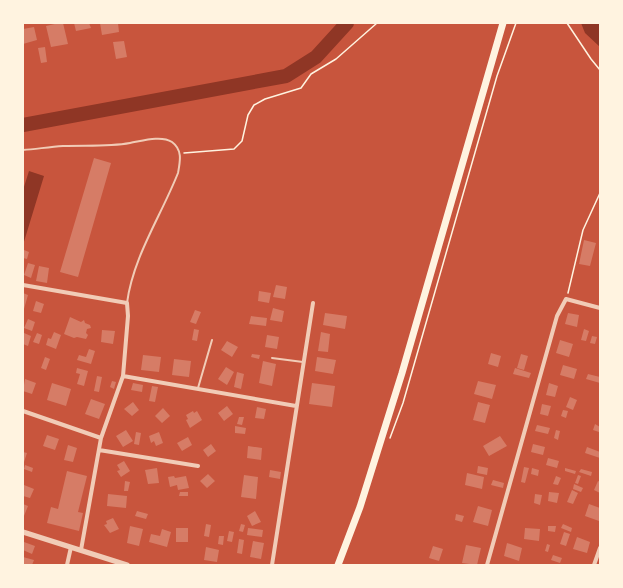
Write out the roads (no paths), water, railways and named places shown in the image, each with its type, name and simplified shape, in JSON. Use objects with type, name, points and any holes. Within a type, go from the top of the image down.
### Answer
[{"type":"highway","points":[[338,565],[360,507],[402,373],[503,23]]},
{"type":"street","points":[[23,285],[126,303],[128,316],[123,376],[101,438],[81,550]]},
{"type":"street","points":[[487,565],[557,316],[566,299],[600,308]]},
{"type":"street","points":[[272,565],[313,302]]},
{"type":"street","points":[[123,376],[296,406]]},
{"type":"street","points":[[23,410],[101,438]]},
{"type":"street","points":[[100,450],[198,466]]},
{"type":"street","points":[[23,532],[127,565]]},
{"type":"street","points":[[67,565],[71,547]]},
{"type":"street","points":[[594,565],[600,548]]},
{"type":"lane","points":[[23,150],[63,146],[118,145],[158,139],[172,142],[180,154],[178,173],[135,268],[129,284],[126,303]]},
{"type":"lane","points":[[198,390],[212,340]]},
{"type":"lane","points":[[272,358],[303,362]]},
{"type":"waterway","points":[[23,125],[286,76],[316,57],[347,23]]}]
